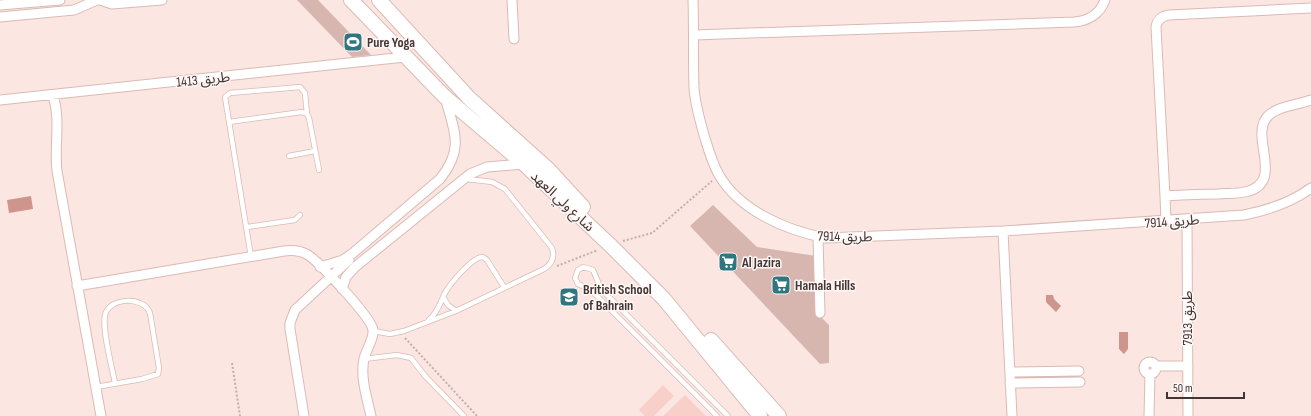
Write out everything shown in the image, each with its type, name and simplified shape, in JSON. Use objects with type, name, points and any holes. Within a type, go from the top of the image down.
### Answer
[{"type":"main road","name":"شارع ولي العهد","points":[[351,0],[444,96],[594,225],[613,244],[664,299],[760,416]]},
{"type":"main road","name":"شارع ولي العهد","points":[[379,0],[469,98],[548,169],[594,225]]},
{"type":"main road","name":"شارع ولي العهد","points":[[613,244],[670,296],[778,416]]},
{"type":"street","points":[[0,5],[60,0]]},
{"type":"street","points":[[0,17],[74,10],[99,0],[112,4],[162,0]]},
{"type":"street","points":[[512,0],[514,39]]},
{"type":"street","name":"طريق 7914","points":[[693,0],[694,90],[700,121],[719,176],[732,191],[751,208],[777,225],[803,234],[825,238],[1003,231],[1166,222],[1244,215],[1272,210],[1303,194],[1311,188]]},
{"type":"street","points":[[694,35],[1074,22],[1088,19],[1095,15],[1100,10],[1105,0]]},
{"type":"street","points":[[1166,222],[1156,27],[1158,21],[1163,16],[1169,15],[1311,8]]},
{"type":"street","name":"طريق 1413","points":[[0,100],[406,57]]},
{"type":"street","points":[[53,94],[58,116],[56,150],[57,171],[101,416]]},
{"type":"street","points":[[320,267],[343,260],[353,253],[440,179],[450,167],[455,152],[456,137],[444,96]]},
{"type":"street","points":[[1165,196],[1238,193],[1252,190],[1262,180],[1266,167],[1261,134],[1264,121],[1274,112],[1311,100]]},
{"type":"street","points":[[342,290],[346,277],[355,267],[463,178],[487,167],[524,164]]},
{"type":"street","points":[[440,179],[449,189]]},
{"type":"street","name":"طريق 7913","points":[[1187,220],[1188,416]]},
{"type":"street","points":[[1003,231],[1012,416]]},
{"type":"street","points":[[818,236],[820,313]]},
{"type":"street","points":[[78,286],[284,251],[299,251],[306,254],[331,277],[368,317],[373,330],[364,359],[364,377],[371,416]]},
{"type":"street","points":[[304,416],[290,322],[295,310],[346,263],[353,253]]},
{"type":"street","points":[[1149,416],[1150,374],[1145,372],[1144,365],[1151,362],[1156,366],[1188,366]]},
{"type":"street","points":[[1010,372],[1079,370]]},
{"type":"street","points":[[1010,383],[1080,382]]},
{"type":"lane","points":[[251,257],[225,99],[230,93],[300,87],[305,93],[307,114],[319,170]]},
{"type":"lane","points":[[229,122],[302,112],[307,114]]},
{"type":"lane","points":[[289,156],[315,151]]},
{"type":"lane","points":[[373,330],[384,333],[398,333],[428,320],[456,311],[548,266],[553,258],[552,248],[505,189],[487,180],[463,178]]},
{"type":"lane","points":[[247,227],[296,220],[300,215]]},
{"type":"lane","points":[[428,320],[436,312],[443,297],[453,282],[478,257],[483,257],[487,260],[504,287]]},
{"type":"lane","points":[[717,416],[588,288],[576,281],[576,272],[580,268],[586,267],[593,270],[597,276],[597,282],[601,289],[728,416]]},
{"type":"lane","points":[[588,288],[597,282]]},
{"type":"lane","points":[[443,297],[448,305],[456,311]]},
{"type":"lane","points":[[96,387],[115,384],[155,376],[159,372],[150,313],[146,305],[139,301],[114,304],[107,311],[105,316],[107,338],[115,384]]},
{"type":"lane","points":[[364,359],[398,355],[411,358],[425,376],[464,416]]},
{"type":"path","points":[[551,268],[613,244],[652,233],[719,176]]},
{"type":"path","points":[[412,335],[405,338],[477,416]]},
{"type":"path","points":[[232,363],[240,416]]},
{"type":"shaded area","points":[[31,196],[33,209],[9,213],[7,200]]},
{"type":"shaded area","points":[[1046,295],[1053,295],[1054,299],[1061,306],[1056,312],[1046,302]]},
{"type":"shaded area","points":[[1119,332],[1128,332],[1128,349],[1124,354],[1119,349]]},
{"type":"shaded area","points":[[663,385],[674,396],[654,416],[645,416],[639,410]]},
{"type":"shaded area","points":[[685,395],[706,416],[663,416]]},
{"type":"building","points":[[297,0],[318,0],[371,55],[352,57]]},
{"type":"building","name":"Hamala Hills","points":[[713,205],[757,247],[816,256],[817,313],[829,325],[829,363],[820,364],[690,226]]},
{"type":"place","name":"Pure Yoga","points":[[353,42]]},
{"type":"place","name":"Al Jazira","points":[[728,262]]},
{"type":"place","name":"Hamala Hills","points":[[781,285]]},
{"type":"place","name":"British School of Bahrain","points":[[569,297]]}]
